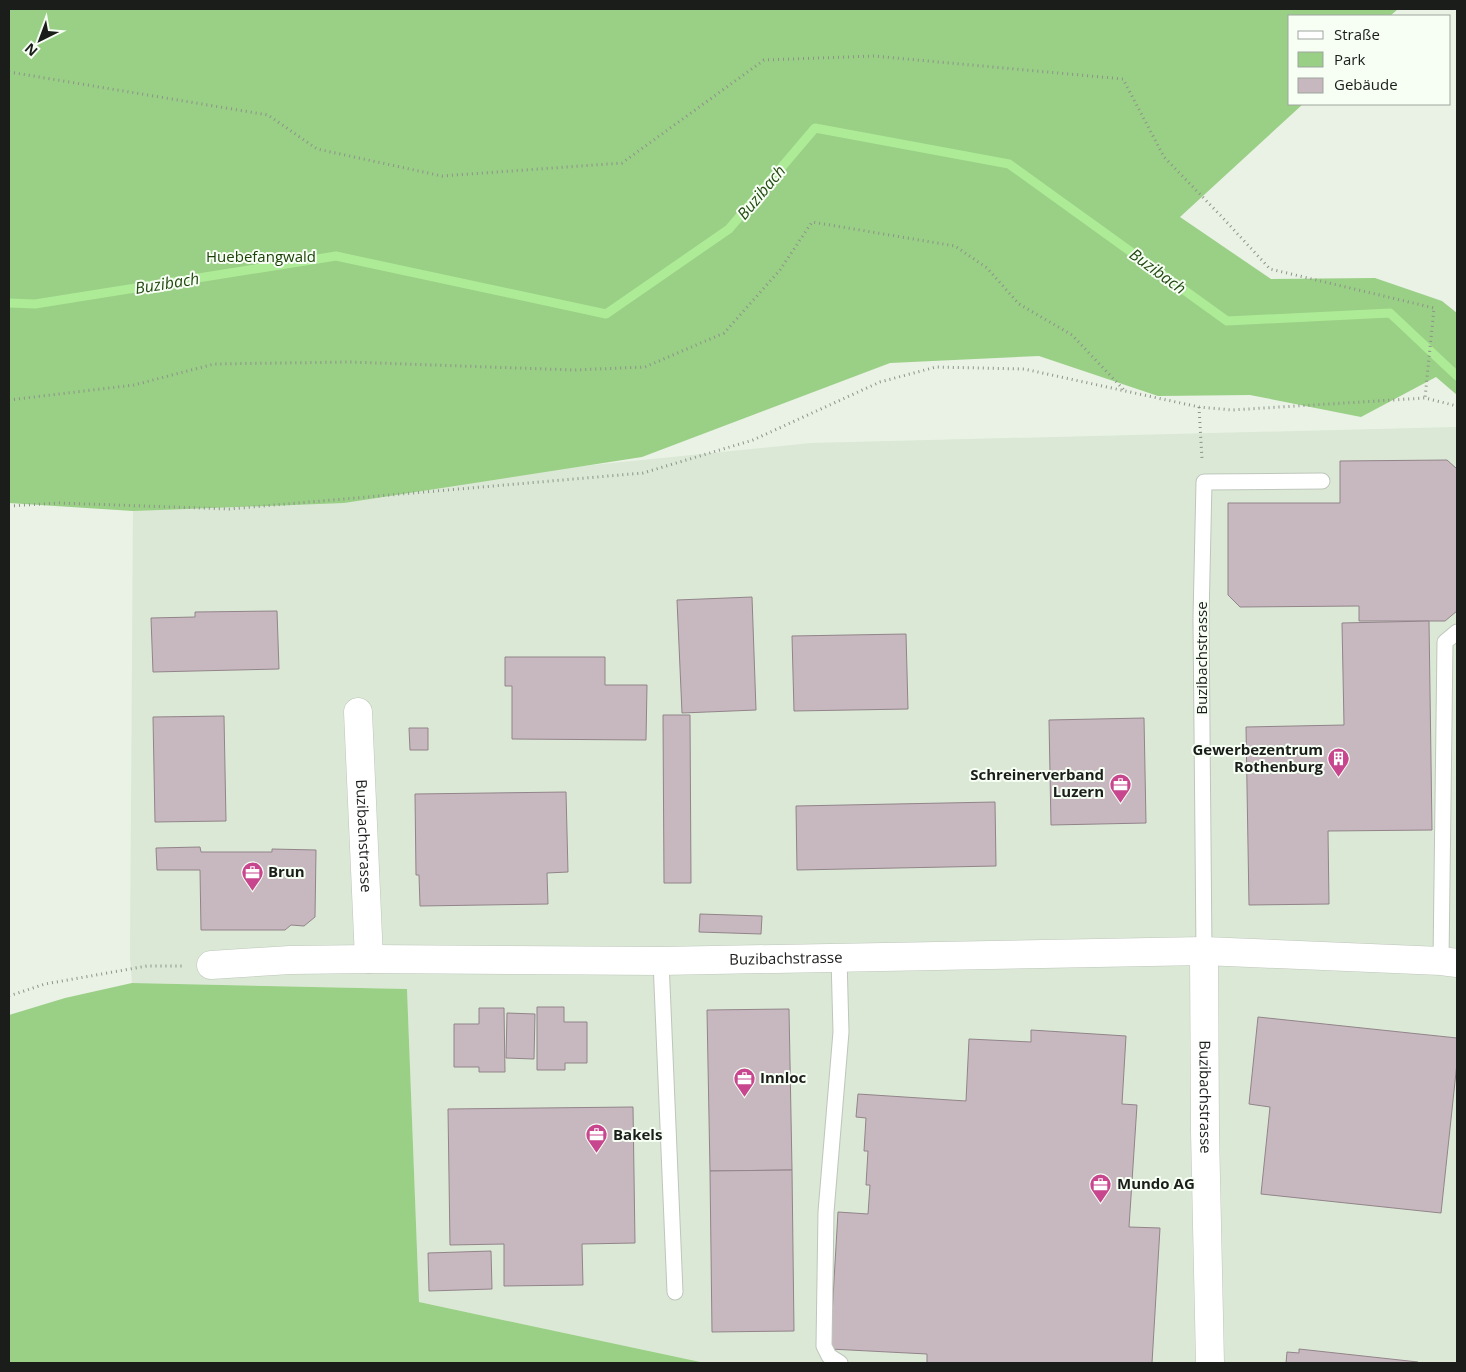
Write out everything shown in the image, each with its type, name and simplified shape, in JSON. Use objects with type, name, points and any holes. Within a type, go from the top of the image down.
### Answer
[{"type":"street","name":"Buzibachstrasse","points":[[358,712],[369,959]]},
{"type":"street","name":"Buzibachstrasse","points":[[1204,951],[1205,1132],[1210,1363]]},
{"type":"street","name":"Buzibachstrasse","points":[[211,965],[290,960],[661,961],[1204,951],[1449,962]]},
{"type":"lane","points":[[1204,482],[1322,481]]},
{"type":"lane","name":"Buzibachstrasse","points":[[1204,482],[1201,619],[1204,951]]},
{"type":"lane","points":[[1449,962],[1446,642],[1457,632]]},
{"type":"lane","points":[[839,958],[841,1032],[826,1212],[824,1346],[830,1356],[840,1363]]},
{"type":"lane","points":[[661,961],[675,1292]]},
{"type":"path","points":[[9,72],[268,115],[317,149],[442,176],[622,163],[764,60],[874,56],[1123,80],[1164,157],[1270,269],[1434,308],[1425,398]]},
{"type":"path","points":[[9,400],[134,385],[214,364],[349,362],[574,370],[644,367],[724,333],[780,270],[812,222],[955,246],[987,268],[1019,304],[1072,335],[1124,391]]},
{"type":"path","points":[[9,506],[59,503],[229,509],[644,473],[753,440],[880,382],[936,367],[1024,369],[1199,407],[1232,410],[1425,398],[1457,406]]},
{"type":"path","points":[[1199,407],[1204,482]]},
{"type":"path","points":[[9,996],[45,984],[147,966],[211,965]]},
{"type":"shaded area","points":[[1457,427],[1457,1363],[705,1363],[419,1302],[407,989],[132,983],[130,956],[133,511],[811,443]]},
{"type":"green space","name":"Huebefangwald","points":[[9,9],[1398,9],[1391,15],[1288,15],[1288,105],[1302,105],[1180,217],[1271,279],[1375,278],[1442,301],[1457,313],[1457,395],[1436,377],[1361,417],[1250,395],[1158,396],[1039,356],[890,363],[642,457],[344,503],[133,511],[9,503]]},
{"type":"green space","points":[[132,983],[407,989],[419,1302],[705,1363],[9,1363],[9,1015],[65,998]]},
{"type":"building","points":[[1447,460],[1457,469],[1457,611],[1445,621],[1359,621],[1359,606],[1240,607],[1228,595],[1228,503],[1340,503],[1340,461]]},
{"type":"building","points":[[752,597],[756,710],[682,713],[677,600]]},
{"type":"building","points":[[277,611],[279,669],[153,672],[151,618],[195,617],[195,612]]},
{"type":"building","name":"Gewerbezentrum Rothenburg","points":[[1429,621],[1432,830],[1328,831],[1329,904],[1249,905],[1246,727],[1344,725],[1342,623]]},
{"type":"building","points":[[906,634],[908,709],[794,711],[792,636]]},
{"type":"building","points":[[505,657],[605,657],[605,685],[647,685],[646,740],[512,739],[512,686],[505,686]]},
{"type":"building","points":[[663,715],[690,715],[691,883],[664,883]]},
{"type":"building","points":[[224,716],[226,821],[155,822],[153,717]]},
{"type":"building","points":[[1144,718],[1146,823],[1051,825],[1049,720]]},
{"type":"building","points":[[409,728],[428,728],[428,750],[410,750]]},
{"type":"building","points":[[566,792],[568,872],[547,873],[548,904],[420,906],[419,875],[416,875],[415,794]]},
{"type":"building","points":[[995,802],[996,866],[797,870],[796,806]]},
{"type":"building","points":[[200,847],[201,852],[272,852],[272,849],[316,850],[315,917],[304,926],[291,925],[285,930],[201,930],[200,870],[157,870],[156,848]]},
{"type":"building","points":[[700,914],[762,916],[761,934],[699,932]]},
{"type":"building","points":[[537,1007],[564,1007],[564,1022],[587,1022],[587,1063],[565,1063],[565,1070],[537,1070]]},
{"type":"building","points":[[479,1008],[504,1008],[505,1072],[479,1072],[479,1067],[454,1067],[454,1024],[479,1024]]},
{"type":"building","points":[[789,1009],[792,1170],[710,1171],[707,1010]]},
{"type":"building","points":[[507,1013],[535,1014],[534,1059],[506,1058]]},
{"type":"building","points":[[1258,1017],[1457,1038],[1457,1063],[1441,1213],[1261,1194],[1270,1107],[1249,1104]]},
{"type":"building","points":[[1031,1030],[1126,1036],[1122,1104],[1137,1105],[1129,1227],[1160,1228],[1152,1363],[927,1363],[927,1354],[830,1349],[838,1212],[868,1214],[870,1185],[866,1185],[868,1151],[864,1151],[866,1118],[856,1117],[858,1094],[966,1101],[969,1039],[1031,1042]]},
{"type":"building","points":[[633,1107],[635,1243],[582,1244],[583,1285],[504,1286],[504,1244],[450,1245],[448,1109]]},
{"type":"building","points":[[792,1170],[794,1331],[712,1332],[710,1171]]},
{"type":"building","points":[[491,1251],[492,1289],[429,1291],[428,1253]]},
{"type":"building","points":[[1299,1349],[1418,1363],[1286,1363],[1287,1352],[1299,1353]]},
{"type":"waterway","name":"Buzibach","points":[[9,303],[35,304],[336,256],[606,314],[729,229],[815,128],[1009,164],[1227,321],[1390,313],[1457,376]]},
{"type":"place","name":"Gewerbezentrum Rothenburg","points":[[1339,778]]},
{"type":"place","name":"Schreinerverband Luzern","points":[[1120,803]]},
{"type":"place","name":"Brun","points":[[252,891]]},
{"type":"place","name":"Innloc","points":[[744,1097]]},
{"type":"place","name":"Bakels","points":[[597,1154]]},
{"type":"place","name":"Mundo AG","points":[[1101,1203]]}]
